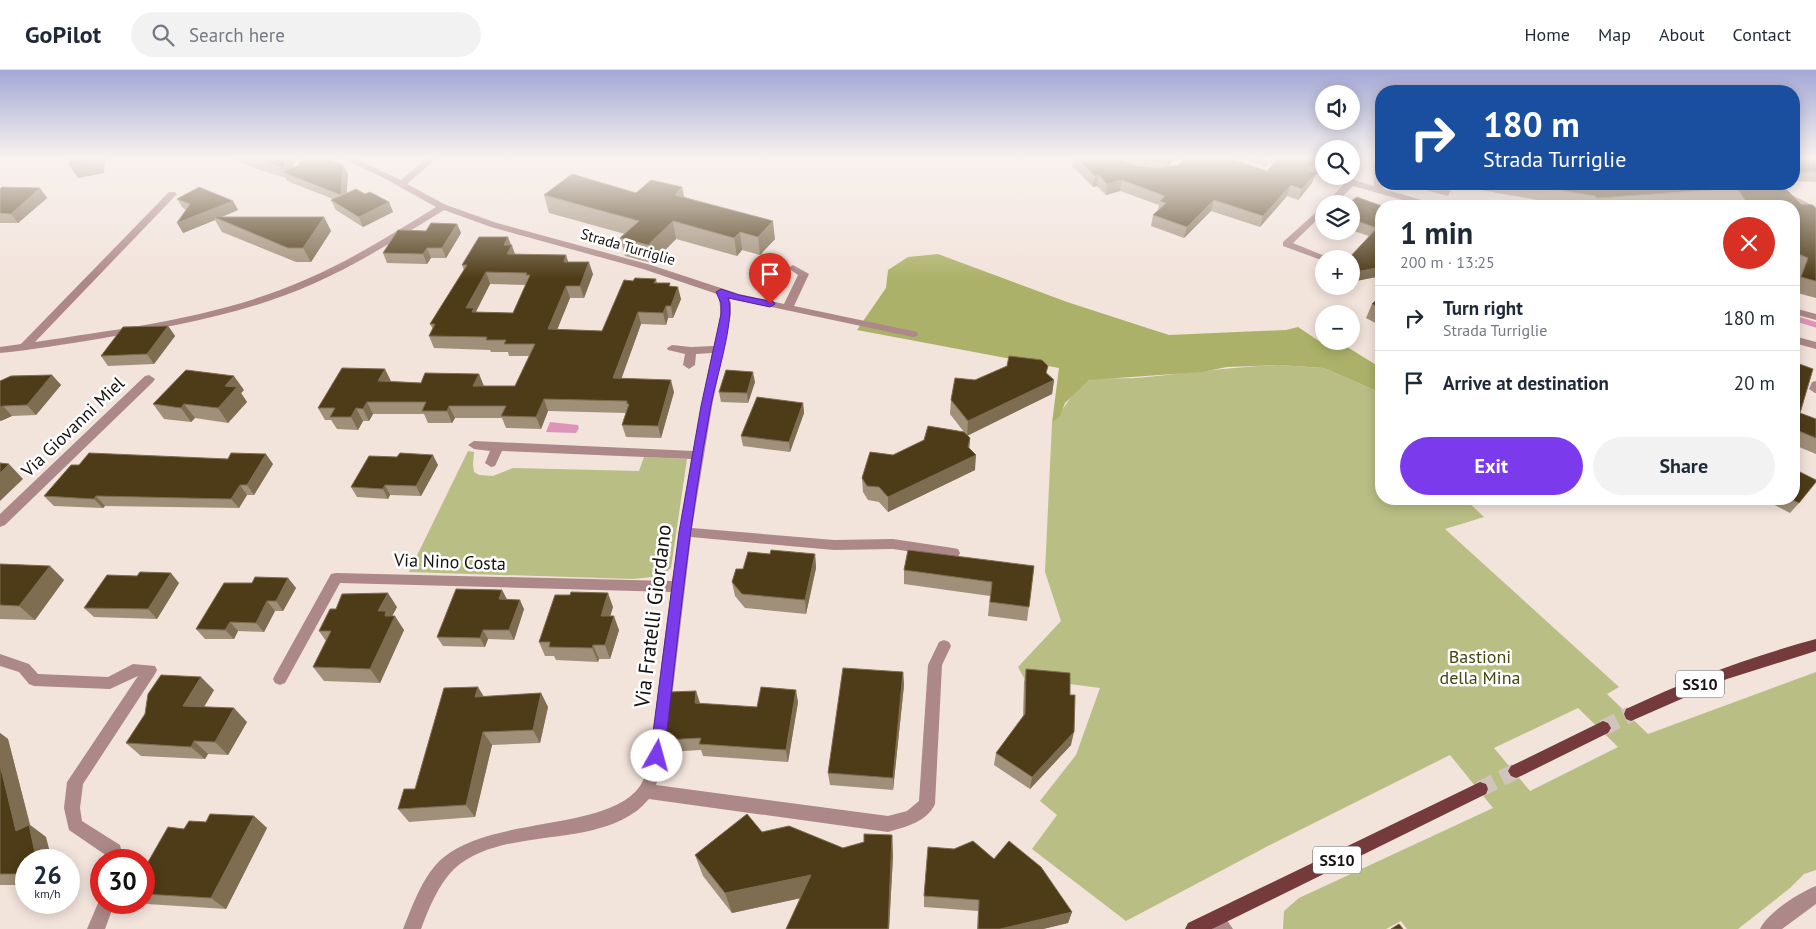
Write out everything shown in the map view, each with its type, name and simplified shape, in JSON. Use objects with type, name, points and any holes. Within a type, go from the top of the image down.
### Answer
[{"type":"main road","name":"SS10","points":[[1631,714],[1671,695],[1771,657],[1816,646]]},
{"type":"main road","points":[[1516,771],[1603,728]]},
{"type":"main road","name":"SS10","points":[[1194,929],[1220,924],[1480,789]]},
{"type":"street","points":[[24,347],[168,198]]},
{"type":"street","name":"Strada Turriglie","points":[[427,198],[443,207],[494,226],[647,268],[736,298],[788,307],[913,334]]},
{"type":"street","points":[[1800,203],[1816,211]]},
{"type":"street","points":[[0,350],[149,328],[202,317],[290,290],[374,249],[443,207]]},
{"type":"street","points":[[1315,217],[1286,244],[1315,255]]},
{"type":"street","points":[[788,307],[804,274],[793,268]]},
{"type":"street","name":"Via Fratelli Giordano","points":[[412,929],[432,881],[450,862],[480,844],[612,816],[633,805],[646,791],[657,756],[685,532],[706,406],[726,314],[726,303],[721,292]]},
{"type":"street","points":[[1800,313],[1816,318]]},
{"type":"street","points":[[1800,341],[1816,346]]},
{"type":"street","points":[[672,348],[690,351],[718,349]]},
{"type":"street","points":[[689,365],[690,351]]},
{"type":"street","name":"Via Giovanni Miel","points":[[0,522],[149,379]]},
{"type":"street","points":[[474,445],[698,455]]},
{"type":"street","points":[[491,463],[498,446]]},
{"type":"street","points":[[685,532],[834,545],[893,544],[953,553]]},
{"type":"street","name":"Via Nino Costa","points":[[280,679],[336,578],[678,587]]},
{"type":"street","points":[[646,791],[888,824],[912,817],[927,804],[935,665],[944,646]]},
{"type":"street","points":[[0,660],[24,668],[34,680],[110,684],[133,670],[150,670],[75,782],[72,808],[75,825],[111,849]]},
{"type":"street","points":[[1769,929],[1798,905],[1816,894]]},
{"type":"street","points":[[96,929],[103,914]]},
{"type":"green space","points":[[938,254],[1067,302],[1169,335],[1286,330],[1298,327],[1315,338],[1315,350],[1352,350],[1375,364],[1375,390],[1324,368],[1279,365],[1227,367],[1202,372],[1089,380],[1065,403],[1060,416],[1052,423],[1059,368],[857,330],[886,288],[888,270],[908,257]]},
{"type":"green space","name":"Bastioni della Mina","points":[[1279,365],[1324,368],[1375,390],[1375,505],[1471,505],[1484,517],[1445,529],[1619,687],[1607,694],[1648,734],[1816,672],[1816,870],[1804,874],[1790,888],[1738,929],[1407,929],[1401,921],[1386,929],[1283,929],[1284,911],[1299,898],[1493,808],[1450,755],[1268,846],[1126,921],[1032,849],[1057,815],[1040,801],[1076,755],[1100,688],[1024,678],[1018,667],[1061,621],[1045,572],[1052,423],[1078,388],[1089,380],[1135,378]],"holes":[[[1578,708],[1618,747],[1530,791],[1494,748]]]},
{"type":"green space","points":[[468,451],[474,452],[474,472],[479,475],[493,476],[513,468],[639,471],[644,457],[687,459],[671,568],[661,576],[633,579],[409,572]]},
{"type":"shaded area","points":[[550,422],[578,425],[579,428],[576,433],[546,432]]},
{"type":"building","points":[[0,198],[29,198],[11,214],[0,213]]},
{"type":"building","points":[[226,198],[233,201],[177,223],[190,204],[177,199]]},
{"type":"building","points":[[335,198],[382,198],[389,202],[359,217],[331,200]]},
{"type":"building","points":[[555,198],[687,198],[773,221],[758,237],[740,232],[734,238],[673,221],[648,245],[620,238],[639,221]]},
{"type":"building","points":[[1163,198],[1279,198],[1263,216],[1214,200],[1187,227],[1153,215],[1166,203],[1160,201]]},
{"type":"building","points":[[1360,198],[1375,203],[1375,227],[1360,222]]},
{"type":"building","points":[[1744,198],[1795,198],[1797,200],[1745,200]]},
{"type":"building","points":[[1800,203],[1813,205],[1816,209],[1816,281],[1801,277],[1808,258],[1800,255]]},
{"type":"building","points":[[214,217],[324,217],[303,248],[288,248]]},
{"type":"building","points":[[431,223],[457,224],[442,248],[427,248],[423,254],[383,253],[398,230],[426,231]]},
{"type":"building","points":[[1375,230],[1375,268],[1360,271],[1360,250],[1356,250]]},
{"type":"building","points":[[479,237],[508,237],[504,245],[512,245],[507,254],[566,255],[564,262],[589,262],[580,286],[566,286],[548,329],[602,331],[624,280],[633,281],[635,278],[656,279],[654,283],[670,283],[669,286],[678,287],[671,306],[666,306],[663,313],[638,312],[613,378],[671,380],[658,426],[622,425],[629,404],[627,404],[627,401],[544,399],[536,417],[501,416],[506,406],[449,406],[447,411],[422,411],[426,402],[367,402],[363,409],[356,408],[351,417],[330,417],[335,408],[318,408],[342,368],[385,369],[378,381],[421,383],[425,373],[479,374],[473,386],[515,386],[535,344],[504,344],[506,340],[486,340],[487,337],[429,336],[435,324],[430,324],[467,265],[462,265]],"holes":[[[486,272],[527,273],[526,275],[530,275],[513,313],[472,312],[474,308],[466,308]]]},
{"type":"building","points":[[168,326],[147,354],[101,356],[123,327]]},
{"type":"building","points":[[1009,356],[1042,360],[1048,366],[1046,373],[1054,380],[968,421],[951,400],[955,378],[975,380],[1007,366]]},
{"type":"building","points":[[1800,364],[1813,369],[1800,413]]},
{"type":"building","points":[[186,370],[234,376],[225,386],[237,387],[218,408],[184,404],[181,408],[153,404]]},
{"type":"building","points":[[726,370],[753,372],[747,393],[719,392]]},
{"type":"building","points":[[52,375],[27,405],[0,407],[0,381],[11,376]]},
{"type":"building","points":[[757,397],[803,403],[789,442],[741,436]]},
{"type":"building","points":[[1800,413],[1816,419],[1816,438],[1800,431]]},
{"type":"building","points":[[928,426],[964,432],[970,438],[968,447],[976,455],[888,497],[879,487],[867,486],[862,478],[870,452],[893,455],[924,440]]},
{"type":"building","points":[[89,453],[228,459],[231,453],[266,454],[247,485],[240,485],[231,499],[96,496],[94,499],[44,496],[71,465],[79,465]]},
{"type":"building","points":[[400,453],[433,455],[416,486],[385,485],[383,489],[351,487],[369,456],[397,457]]},
{"type":"building","points":[[0,463],[9,464],[0,473]]},
{"type":"building","points":[[1800,472],[1816,480],[1800,502]]},
{"type":"building","points":[[771,550],[815,554],[805,600],[742,594],[732,582],[736,569],[743,569],[748,552],[770,554]]},
{"type":"building","points":[[908,550],[1034,566],[1029,607],[990,602],[992,582],[904,570]]},
{"type":"building","points":[[0,564],[50,566],[19,606],[0,605]]},
{"type":"building","points":[[140,572],[171,573],[148,609],[84,608],[107,575],[137,576]]},
{"type":"building","points":[[255,577],[288,578],[276,601],[267,601],[256,623],[230,622],[225,630],[196,629],[224,583],[252,583]]},
{"type":"building","points":[[456,589],[502,590],[499,599],[520,600],[509,630],[483,630],[480,638],[437,637]]},
{"type":"building","points":[[571,592],[608,593],[601,616],[614,616],[605,645],[593,645],[592,648],[549,647],[550,642],[539,642],[555,595],[570,595]]},
{"type":"building","points":[[388,593],[378,611],[386,611],[385,616],[395,616],[370,669],[313,667],[331,631],[319,631],[330,609],[336,609],[342,594]]},
{"type":"building","points":[[843,668],[903,672],[893,778],[828,773]]},
{"type":"building","points":[[1026,669],[1070,673],[1070,695],[1075,695],[1074,732],[1032,777],[996,753],[1025,714]]},
{"type":"building","points":[[161,675],[201,677],[183,706],[234,708],[215,742],[194,741],[191,747],[126,743],[145,714],[148,694]]},
{"type":"building","points":[[478,687],[475,697],[541,693],[533,730],[483,732],[466,805],[398,809],[404,789],[415,789],[444,688]]},
{"type":"building","points":[[761,687],[796,690],[786,750],[699,744],[701,738],[663,740],[669,692],[696,691],[695,703],[757,707]]},
{"type":"building","points":[[0,765],[16,831],[29,825],[34,849],[15,849],[15,874],[0,874]]},
{"type":"building","points":[[210,814],[254,816],[211,898],[155,895],[155,850],[168,827],[184,829],[189,821],[206,822]]},
{"type":"building","points":[[747,814],[762,832],[789,826],[843,848],[864,842],[864,834],[892,835],[888,929],[786,929],[811,875],[725,893],[695,855]]},
{"type":"building","points":[[973,841],[994,859],[1009,841],[1041,867],[1072,912],[1000,929],[978,929],[979,900],[924,896],[928,847],[954,849]]},
{"type":"building","points":[[1399,924],[1403,929],[1391,929]]},
{"type":"waterway","points":[[1800,320],[1816,325]]},
{"type":"tunnel","points":[[1603,728],[1631,714]]},
{"type":"tunnel","points":[[1480,789],[1516,771]]},
{"type":"route","points":[[657,756],[685,532],[706,406],[726,314],[726,303],[721,292],[736,298],[770,304]]}]
